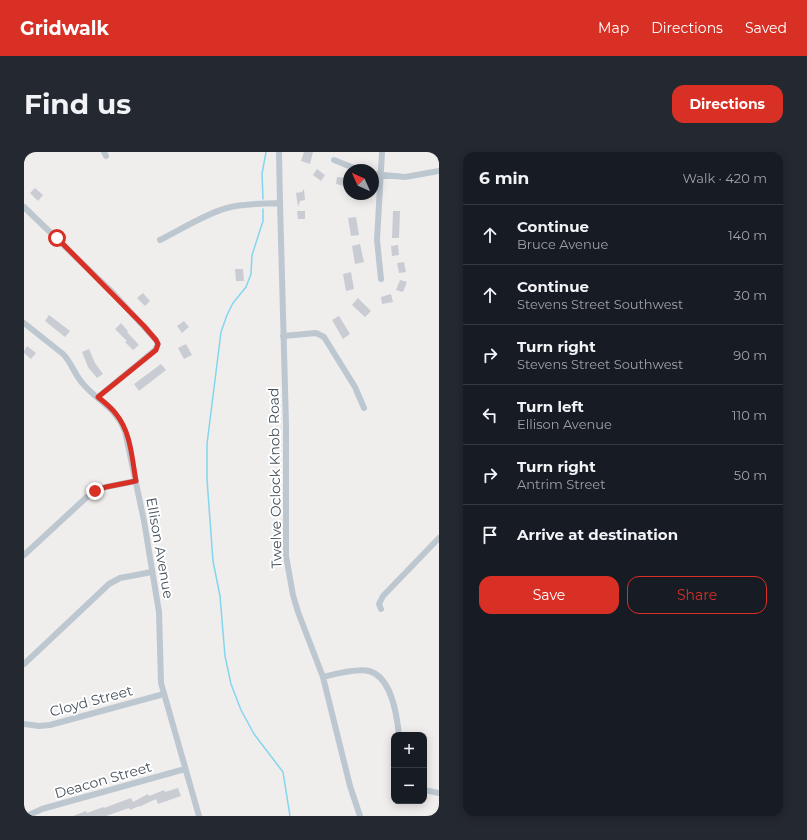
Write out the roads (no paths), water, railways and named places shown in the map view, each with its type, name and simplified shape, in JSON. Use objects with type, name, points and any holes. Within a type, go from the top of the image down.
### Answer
[{"type":"street","name":"Twelve Oclock Knob Road","points":[[280,152],[286,425],[286,556],[289,577],[298,612],[323,677],[350,786],[360,816]]},
{"type":"street","points":[[381,279],[377,240],[382,152]]},
{"type":"street","points":[[334,160],[344,164]]},
{"type":"street","points":[[381,175],[405,177],[439,171]]},
{"type":"street","points":[[160,240],[217,211],[237,206],[280,203]]},
{"type":"street","points":[[24,207],[144,326],[158,344],[156,350],[98,397]]},
{"type":"street","name":"Ellison Avenue","points":[[24,322],[68,359],[80,380],[111,408],[122,422],[129,442],[159,612],[160,669],[164,694],[198,816]]},
{"type":"street","points":[[283,336],[316,333],[324,337],[355,387],[364,408]]},
{"type":"street","points":[[24,555],[89,495],[101,488],[136,481]]},
{"type":"street","points":[[381,609],[379,604],[383,596],[439,538]]},
{"type":"street","points":[[24,664],[109,584],[120,578],[152,572]]},
{"type":"street","points":[[323,677],[364,670],[379,677],[394,703],[399,732]]},
{"type":"street","name":"Cloyd Street","points":[[24,724],[39,726],[58,723],[164,694]]},
{"type":"street","name":"Deacon Street","points":[[27,816],[42,809],[185,769]]},
{"type":"street","points":[[427,790],[439,792]]},
{"type":"waterway","points":[[263,199],[262,174],[266,152]]},
{"type":"waterway","points":[[263,209],[263,221],[252,255],[251,274],[246,287],[233,303],[221,332],[207,444],[207,479],[213,561],[220,596],[225,656],[231,684],[241,710],[254,734],[283,772],[290,816]]}]
